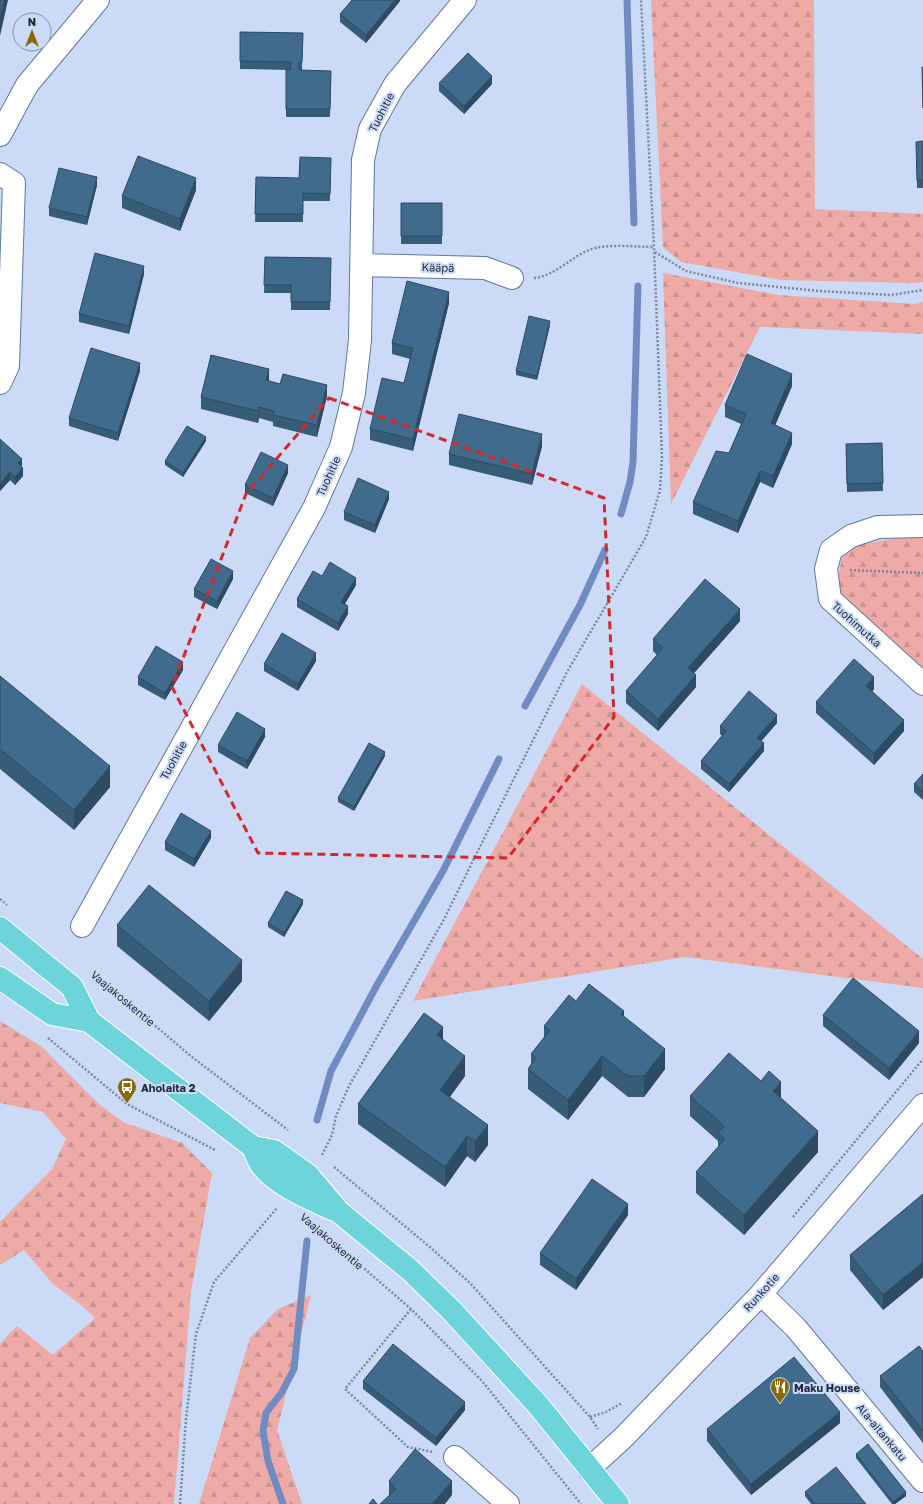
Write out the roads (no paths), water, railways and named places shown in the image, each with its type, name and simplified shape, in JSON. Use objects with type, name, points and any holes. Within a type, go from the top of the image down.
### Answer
[{"type":"main road","points":[[0,928],[72,988],[88,1021]]},
{"type":"main road","points":[[0,978],[52,1014],[88,1021],[253,1147],[274,1151],[308,1175],[339,1212],[410,1270],[452,1311],[538,1405],[618,1504]]},
{"type":"main road","points":[[589,1469],[603,1504]]},
{"type":"street","points":[[0,134],[28,85],[98,0]]},
{"type":"street","name":"Tuohitie","points":[[82,926],[314,508],[341,447],[354,393],[360,340],[363,160],[370,129],[395,84],[465,0]]},
{"type":"street","points":[[0,174],[14,183],[8,366],[0,383]]},
{"type":"street","name":"Kääpä","points":[[362,265],[485,268],[512,278]]},
{"type":"street","name":"Tuohimutka","points":[[923,526],[878,526],[850,536],[831,550],[826,570],[830,599],[923,684]]},
{"type":"street","name":"Runkotie","points":[[589,1469],[624,1437],[761,1294],[923,1105]]},
{"type":"street","name":"Ala-aitankatu","points":[[761,1294],[796,1328],[923,1481]]},
{"type":"street","points":[[455,1457],[508,1504]]},
{"type":"waterway","points":[[627,0],[634,223]]},
{"type":"waterway","points":[[621,514],[630,482],[633,462],[638,286]]},
{"type":"waterway","points":[[525,706],[580,605],[605,550]]},
{"type":"waterway","points":[[317,1120],[331,1071],[377,985],[443,871],[499,759]]},
{"type":"waterway","points":[[283,1504],[268,1461],[263,1431],[266,1413],[282,1392],[294,1369],[307,1241]]},
{"type":"place","name":"Aholaita 2","points":[[127,1104]]},
{"type":"place","name":"Maku House","points":[[780,1404]]}]
